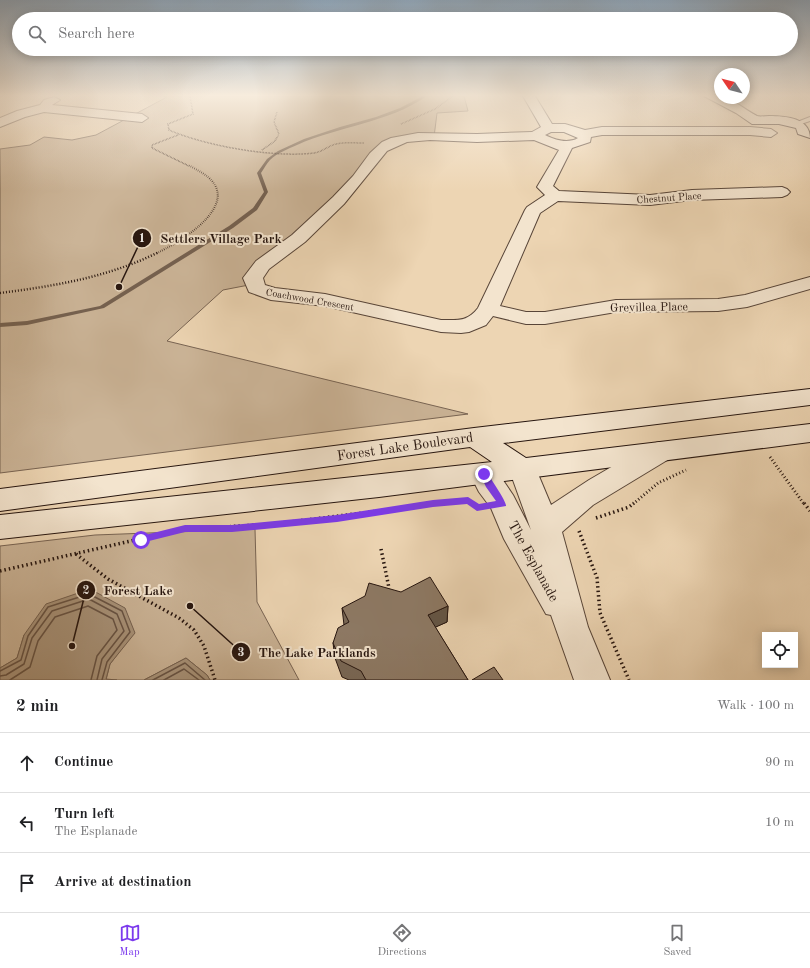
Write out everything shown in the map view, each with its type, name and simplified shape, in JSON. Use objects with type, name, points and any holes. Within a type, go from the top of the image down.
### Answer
[{"type":"street","points":[[538,136],[541,130],[549,128],[565,128],[584,134],[602,131],[795,133],[810,145]]},
{"type":"street","points":[[700,131],[720,128]]},
{"type":"street","points":[[757,128],[771,133]]},
{"type":"street","points":[[555,196],[546,188],[566,150],[564,144],[582,142],[586,139],[584,134]]},
{"type":"street","name":"Coachwood Crescent","points":[[555,196],[533,210],[488,309],[479,321],[461,326],[441,326],[325,300],[271,294],[256,288],[253,278],[256,270],[299,239],[358,180],[370,162],[386,145],[395,140],[409,137],[479,138],[510,135],[538,136],[544,140],[564,144]]},
{"type":"street","name":"Chestnut Place","points":[[555,196],[650,200],[692,195],[782,192]]},
{"type":"street","name":"Grevillea Place","points":[[488,309],[526,318],[545,318],[616,306],[718,305],[746,301],[810,283]]},
{"type":"street","name":"Forest Lake Boulevard","points":[[0,528],[810,397]]},
{"type":"street","name":"Forest Lake Boulevard","points":[[0,500],[490,449],[523,469],[810,433]]},
{"type":"street","name":"The Esplanade","points":[[490,449],[489,484],[502,503],[515,530],[572,627]]},
{"type":"street","points":[[546,529],[555,517],[585,510],[660,452]]},
{"type":"street","name":"The Esplanade","points":[[523,469],[546,529],[572,627],[592,680]]},
{"type":"path","points":[[169,128],[169,130],[178,135],[291,154],[313,153],[338,144],[350,143],[386,145]]},
{"type":"path","points":[[262,150],[275,141],[279,134],[276,128]]},
{"type":"path","points":[[0,293],[61,284],[134,263],[162,251],[203,223],[212,211],[218,198],[215,185],[206,175],[152,148],[152,144],[178,135]]},
{"type":"path","points":[[775,454],[768,454],[810,511]]},
{"type":"path","points":[[629,680],[600,613],[597,578],[579,528],[585,510],[628,507],[658,483],[693,466]]},
{"type":"path","points":[[201,528],[232,528],[337,518],[468,500],[477,507],[502,503]]},
{"type":"path","points":[[0,571],[178,531]]},
{"type":"path","points":[[382,549],[389,588],[386,596]]},
{"type":"path","points":[[76,554],[108,579],[179,618],[194,630],[204,646],[215,680]]},
{"type":"shaded area","points":[[110,128],[435,128],[434,137],[395,140],[358,180],[256,270],[254,284],[223,290],[167,341],[468,414],[0,473],[0,149],[30,145],[44,137],[72,140],[96,135]]},
{"type":"shaded area","points":[[255,529],[257,602],[299,680],[210,680],[207,675],[186,658],[144,680],[106,680],[110,664],[134,633],[24,635],[17,658],[0,668],[0,546],[95,535]]},
{"type":"water","points":[[90,589],[125,608],[135,633],[110,664],[106,679],[117,680],[0,680],[0,668],[17,658],[24,635],[46,604]]},
{"type":"water","points":[[186,658],[207,675],[210,680],[144,680]]},
{"type":"building","points":[[430,577],[448,606],[428,615],[468,680],[366,680],[361,671],[341,661],[333,643],[338,628],[349,622],[342,608],[365,596],[369,583],[401,592]]},
{"type":"building","points":[[494,667],[503,680],[472,680]]},
{"type":"waterway","points":[[0,325],[27,323],[102,307],[231,227],[255,209],[266,192],[259,173],[268,160],[279,152],[305,140],[342,128]]},
{"type":"place","name":"Settlers Village Park","points":[[119,287]]},
{"type":"place","name":"The Lake Parklands","points":[[190,606]]},
{"type":"place","name":"Forest Lake","points":[[72,646]]},
{"type":"route","points":[[141,540],[185,529],[232,528],[337,518],[468,500],[477,507],[502,503],[484,474]]}]
